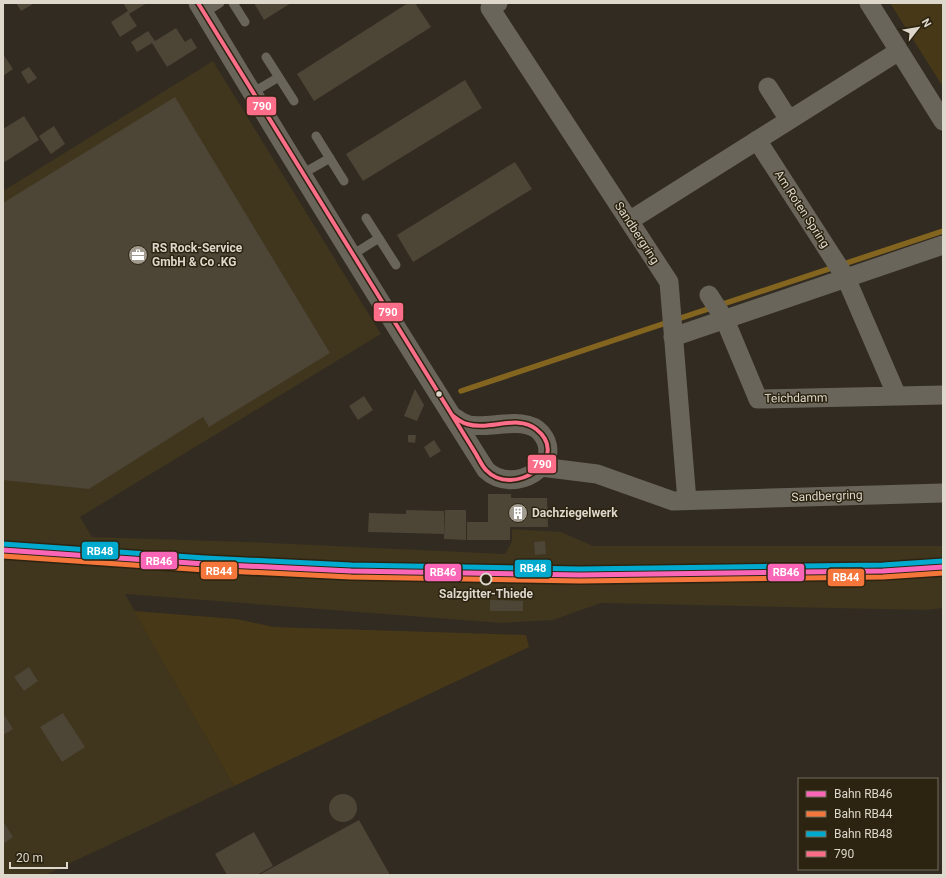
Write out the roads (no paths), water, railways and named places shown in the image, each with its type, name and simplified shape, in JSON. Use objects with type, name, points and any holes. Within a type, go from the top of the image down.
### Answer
[{"type":"street","name":"Sandbergring","points":[[498,3],[490,8],[669,282],[687,501]]},
{"type":"street","points":[[869,3],[943,122]]},
{"type":"street","points":[[201,8],[451,415],[490,474],[502,479],[521,479],[530,476],[541,467],[545,461],[546,445],[544,437],[534,427],[525,424],[471,425],[460,421],[451,415]]},
{"type":"street","points":[[629,221],[899,51]]},
{"type":"street","points":[[768,87],[789,120]]},
{"type":"street","name":"Am Roten Spring","points":[[757,140],[841,270]]},
{"type":"street","points":[[673,333],[725,320],[841,270],[943,246]]},
{"type":"street","points":[[841,270],[897,396]]},
{"type":"street","name":"Teichdamm","points":[[710,295],[725,320],[758,399],[943,395]]},
{"type":"street","name":"Sandbergring","points":[[541,467],[597,474],[672,501],[943,493]]},
{"type":"lane","points":[[201,8],[220,3]]},
{"type":"lane","points":[[233,3],[245,22]]},
{"type":"lane","points":[[266,57],[294,101]]},
{"type":"lane","points":[[252,93],[279,77]]},
{"type":"lane","points":[[316,136],[344,181]]},
{"type":"lane","points":[[302,174],[330,158]]},
{"type":"lane","points":[[366,218],[396,265]]},
{"type":"lane","points":[[352,255],[379,238]]},
{"type":"waterway","points":[[461,391],[943,231]]},
{"type":"rail line","name":"RB48","points":[[3,544],[205,558],[351,565],[580,569],[883,565],[943,561]]},
{"type":"rail line","name":"RB46","points":[[3,550],[205,564],[351,571],[580,575],[883,571],[943,567]]},
{"type":"rail line","name":"RB44","points":[[3,556],[205,570],[351,577],[580,581],[883,577],[943,573]]},
{"type":"place","name":"RS Rock-Service GmbH & Co .KG","points":[[138,255]]},
{"type":"place","name":"Dachziegelwerk","points":[[518,513]]},
{"type":"place","name":"Salzgitter-Thiede","points":[[486,579]]}]
